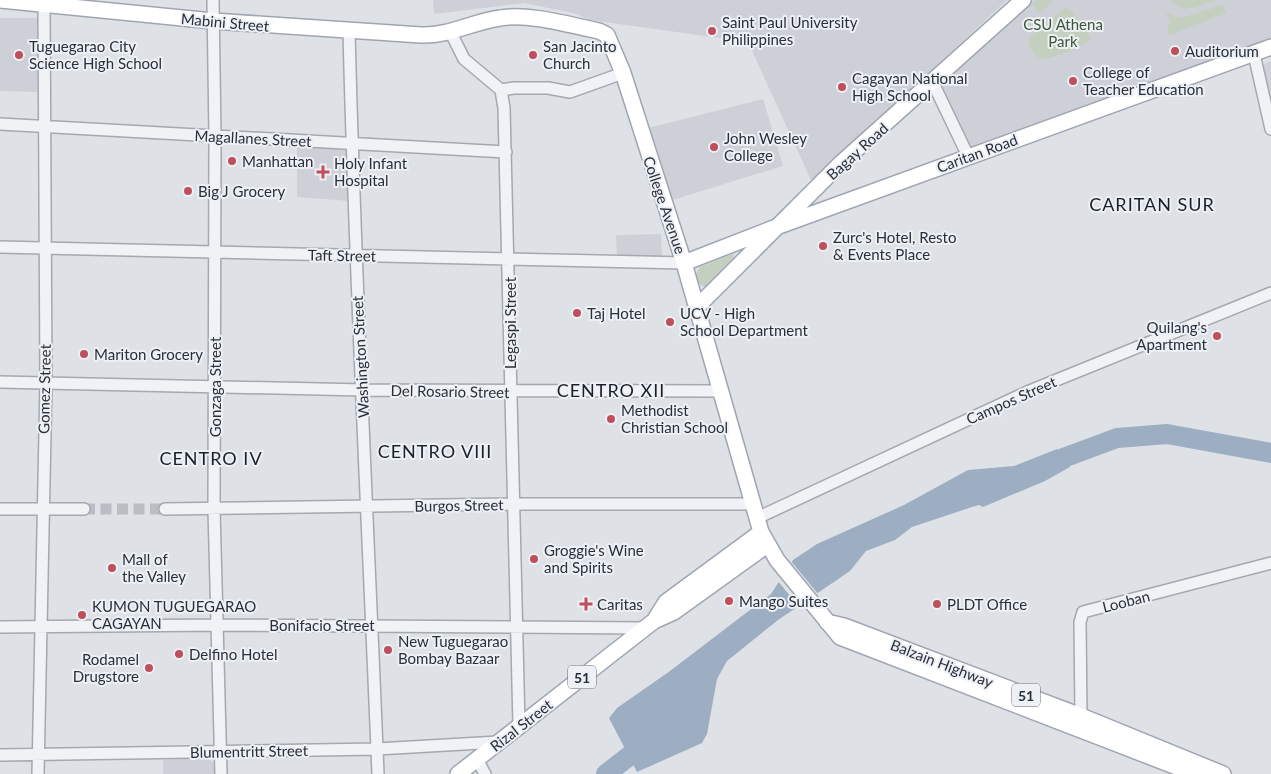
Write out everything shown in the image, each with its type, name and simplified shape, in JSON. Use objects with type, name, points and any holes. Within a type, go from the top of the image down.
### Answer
[{"type":"main road","name":"Mabini Street","points":[[0,0],[213,21],[349,31],[432,36],[450,33]]},
{"type":"main road","name":"Bagay Road","points":[[697,307],[840,164],[933,83],[1023,0]]},
{"type":"main road","name":"College Avenue","points":[[450,33],[499,18],[514,17],[599,31],[606,35],[623,73],[684,263],[760,525]]},
{"type":"main road","name":"Caritan Road","points":[[684,263],[968,156],[1271,47]]},
{"type":"main road","name":"Balzain Highway","points":[[760,525],[777,560],[840,637],[1194,774]]},
{"type":"main road","name":"Rizal Street","points":[[458,774],[649,624],[666,602],[760,525]]},
{"type":"main road","name":"Balzain Highway","points":[[824,618],[1081,716],[1223,774]]},
{"type":"street","name":"Gonzaga Street","points":[[213,0],[215,136],[214,509],[221,774]]},
{"type":"street","name":"Gomez Street","points":[[38,774],[46,383],[44,4]]},
{"type":"street","name":"Washington Street","points":[[349,31],[354,255],[363,390],[378,774]]},
{"type":"street","points":[[450,33],[464,59],[501,90],[548,88],[570,92],[623,73]]},
{"type":"street","points":[[1254,54],[1271,129]]},
{"type":"street","points":[[933,83],[968,156]]},
{"type":"street","name":"Legaspi Street","points":[[501,90],[506,152],[519,725]]},
{"type":"street","name":"Magallanes Street","points":[[0,124],[506,152]]},
{"type":"street","name":"Taft Street","points":[[0,247],[684,263]]},
{"type":"street","name":"Campos Street","points":[[760,525],[1027,392],[1271,293]]},
{"type":"street","name":"Del Rosario Street","points":[[0,382],[510,392],[720,391]]},
{"type":"street","name":"Burgos Street","points":[[165,509],[513,504],[760,525]]},
{"type":"street","points":[[0,509],[84,509]]},
{"type":"street","name":"Looban","points":[[1081,716],[1080,622],[1083,612],[1271,562]]},
{"type":"street","name":"Bonifacio Street","points":[[0,627],[649,624]]},
{"type":"street","name":"Blumentritt Street","points":[[0,755],[377,748],[498,742]]},
{"type":"street","points":[[477,759],[485,774]]},
{"type":"shaded area","name":"Cagayan National High School","points":[[433,0],[1007,0],[812,182],[748,42],[590,20],[577,14],[524,3],[434,14]]},
{"type":"shaded area","points":[[1030,0],[1271,0],[1271,39],[970,149],[938,84]]},
{"type":"shaded area","name":"Tuguegarao City Science High School","points":[[0,18],[38,18],[37,92],[0,91]]},
{"type":"shaded area","points":[[1271,61],[1271,103],[1262,65]]},
{"type":"shaded area","name":"John Wesley College","points":[[763,99],[783,166],[666,202],[644,129]]},
{"type":"shaded area","name":"Holy Infant Hospital","points":[[297,145],[346,146],[350,201],[297,197]]},
{"type":"shaded area","points":[[661,234],[662,257],[617,257],[616,235]]},
{"type":"shaded area","points":[[207,758],[216,764],[217,774],[163,774],[163,760]]},
{"type":"green space","points":[[1036,0],[1054,0],[1039,14],[1032,4]]},
{"type":"green space","points":[[1170,0],[1217,0],[1186,8],[1175,5]]},
{"type":"green space","points":[[1223,5],[1226,13],[1169,35],[1167,26],[1171,21],[1166,15],[1168,13],[1181,18]]},
{"type":"green space","name":"CSU Athena Park","points":[[1065,8],[1071,10],[1091,38],[1082,45],[1066,52],[1050,58],[1039,59],[1029,47],[1029,38]]},
{"type":"green space","points":[[733,254],[734,257],[705,287],[698,283],[696,274],[700,267]]},
{"type":"water","points":[[1057,449],[1070,467],[1045,481],[983,507],[979,505],[912,527],[895,540],[866,551],[850,571],[778,620],[727,661],[717,679],[707,734],[702,743],[637,772],[609,718],[617,708],[670,671],[771,594],[793,560],[817,544],[904,505],[968,470],[1014,466]]},
{"type":"pier","points":[[790,560],[819,595],[800,608],[777,580]]},
{"type":"waterway","points":[[1039,467],[1117,438],[1167,434],[1271,453]]},
{"type":"waterway","points":[[606,774],[650,740]]},
{"type":"tunnel","points":[[84,509],[165,509]]},
{"type":"place","name":"Saint Paul University Philippines","points":[[712,31]]},
{"type":"place","name":"Auditorium","points":[[1175,51]]},
{"type":"place","name":"Tuguegarao City Science High School","points":[[19,55]]},
{"type":"place","name":"San Jacinto Church","points":[[533,55]]},
{"type":"place","name":"College of Teacher Education","points":[[1073,81]]},
{"type":"place","name":"Cagayan National High School","points":[[842,87]]},
{"type":"place","name":"John Wesley College","points":[[714,147]]},
{"type":"place","name":"Manhattan","points":[[232,161]]},
{"type":"place","name":"Holy Infant Hospital","points":[[323,172]]},
{"type":"place","name":"Big J Grocery","points":[[188,191]]},
{"type":"place","name":"Zurc's Hotel, Resto & Events Place","points":[[823,246]]},
{"type":"place","name":"Taj Hotel","points":[[577,313]]},
{"type":"place","name":"UCV - High School Department","points":[[670,322]]},
{"type":"place","name":"Quilang's Apartment","points":[[1217,336]]},
{"type":"place","name":"Mariton Grocery","points":[[84,354]]},
{"type":"place","name":"Methodist Christian School","points":[[611,419]]},
{"type":"place","name":"Groggie's Wine and Spirits","points":[[534,559]]},
{"type":"place","name":"Mall of the Valley","points":[[112,568]]},
{"type":"place","name":"Mango Suites","points":[[729,601]]},
{"type":"place","name":"Caritas","points":[[586,604]]},
{"type":"place","name":"PLDT Office","points":[[937,604]]},
{"type":"place","name":"KUMON TUGUEGARAO CAGAYAN","points":[[82,615]]},
{"type":"place","name":"New Tuguegarao Bombay Bazaar","points":[[388,650]]},
{"type":"place","name":"Delfino Hotel","points":[[179,654]]},
{"type":"place","name":"Rodamel Drugstore","points":[[149,668]]},
{"type":"district","name":"CARITAN SUR","points":[[1152,204]]},
{"type":"district","name":"CENTRO XII","points":[[611,390]]},
{"type":"district","name":"CENTRO VIII","points":[[435,451]]},
{"type":"district","name":"CENTRO IV","points":[[211,458]]}]
